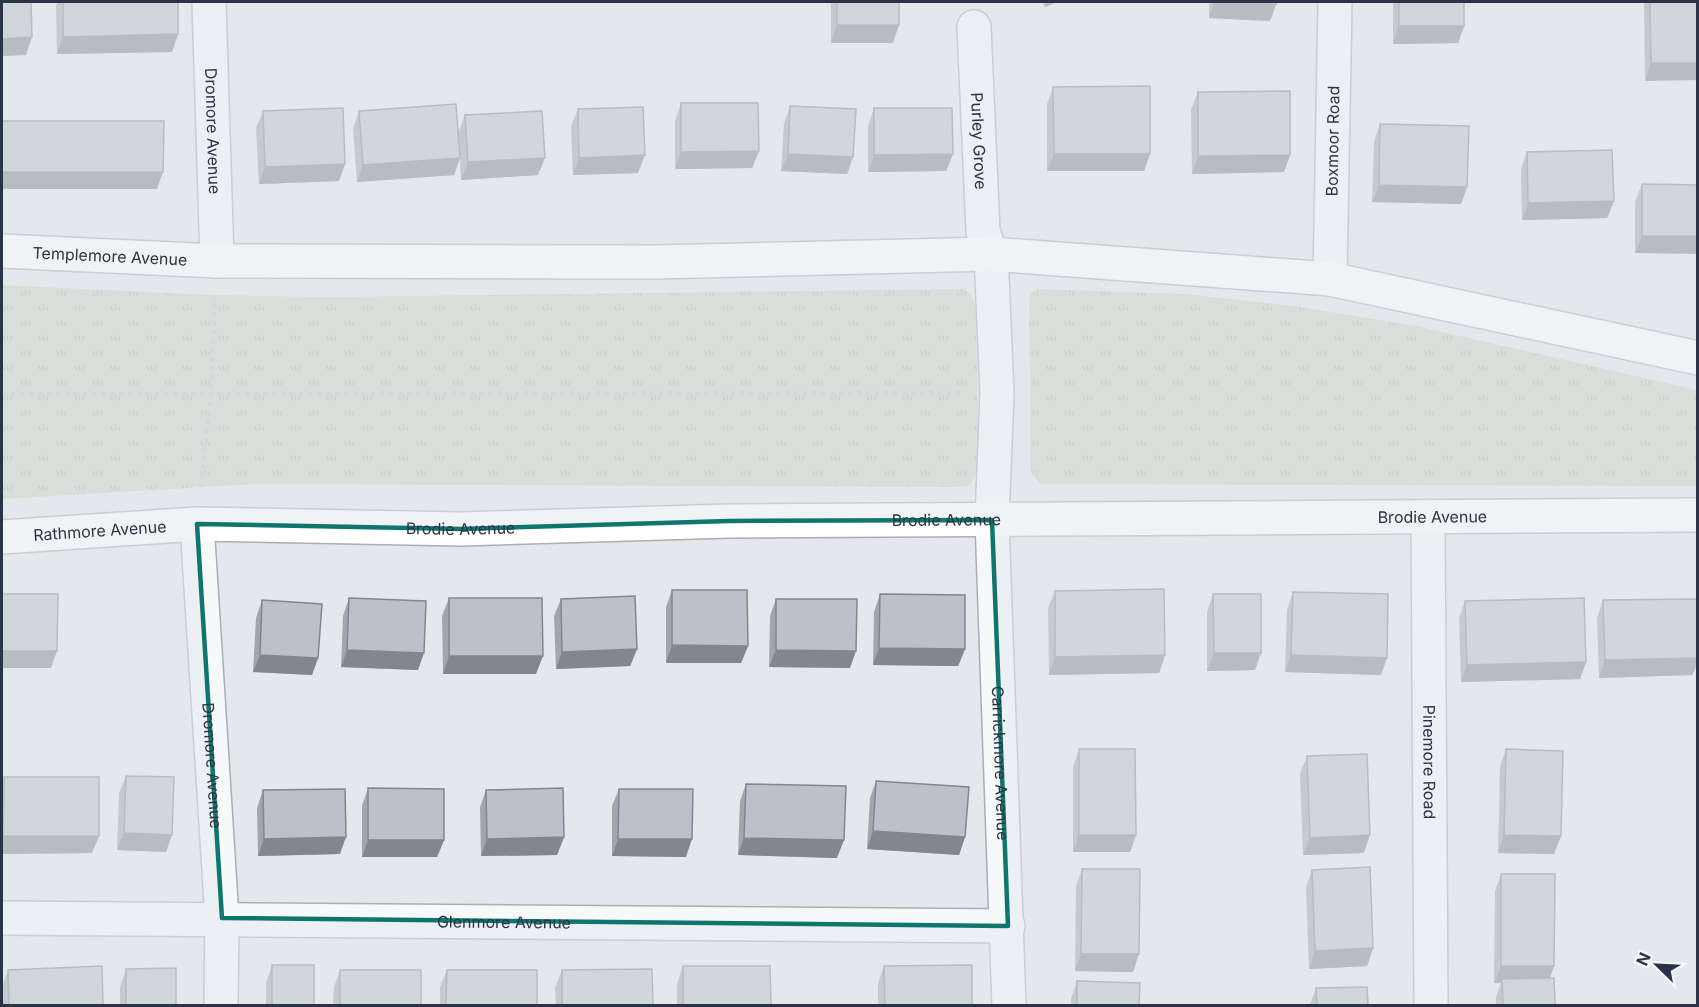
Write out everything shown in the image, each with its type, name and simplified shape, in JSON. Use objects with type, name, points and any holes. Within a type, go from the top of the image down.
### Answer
[{"type":"street","name":"Dromore Avenue","points":[[209,2],[217,261]]},
{"type":"street","name":"Boxmoor Road","points":[[1330,279],[1335,2]]},
{"type":"street","name":"Purley Grove","points":[[974,27],[983,231],[991,254],[997,393]]},
{"type":"street","name":"Templemore Avenue","points":[[2,251],[217,261]]},
{"type":"street","points":[[217,261],[655,262],[991,254],[1330,279],[1698,358]]},
{"type":"street","name":"Carrickmore Avenue","points":[[997,393],[992,520],[1009,1005]]},
{"type":"street","name":"Brodie Avenue","points":[[197,524],[461,529],[729,520],[1428,519],[1698,515]]},
{"type":"street","name":"Pinemore Road","points":[[1428,519],[1431,1005]]},
{"type":"street","name":"Dromore Avenue","points":[[197,524],[222,918],[220,1005]]},
{"type":"street","name":"Rathmore Avenue","points":[[2,537],[197,524]]},
{"type":"street","name":"Glenmore Avenue","points":[[2,918],[1008,926]]},
{"type":"path","points":[[197,524],[211,394],[217,261]]},
{"type":"path","points":[[2,394],[997,393]]},
{"type":"highlighted area","points":[[992,520],[1008,926],[222,918],[197,524],[461,529],[729,521]]},
{"type":"green space","points":[[2,285],[208,295],[325,297],[963,289],[972,297],[976,311],[979,470],[969,486],[956,487],[255,484],[2,499]]},
{"type":"green space","points":[[1037,289],[1184,294],[1287,305],[1416,326],[1697,390],[1697,486],[1040,484],[1031,473],[1029,299],[1031,293]]},
{"type":"building","points":[[2,2],[31,2],[32,37],[2,39]]},
{"type":"building","points":[[63,2],[178,2],[178,34],[63,37]]},
{"type":"building","points":[[837,2],[899,2],[899,25],[837,25]]},
{"type":"building","points":[[1237,2],[1277,2],[1276,4]]},
{"type":"building","points":[[1399,2],[1464,2],[1464,26],[1399,26]]},
{"type":"building","points":[[1650,2],[1698,2],[1698,63],[1651,63]]},
{"type":"building","points":[[1150,86],[1150,154],[1054,154],[1053,87]]},
{"type":"building","points":[[1290,91],[1290,155],[1198,156],[1198,92]]},
{"type":"building","points":[[681,103],[758,103],[759,151],[681,152]]},
{"type":"building","points":[[456,104],[460,158],[363,165],[359,111]]},
{"type":"building","points":[[790,106],[856,109],[853,157],[788,154]]},
{"type":"building","points":[[643,107],[645,155],[579,158],[578,109]]},
{"type":"building","points":[[343,108],[345,164],[265,167],[263,111]]},
{"type":"building","points":[[874,108],[952,108],[953,154],[874,155]]},
{"type":"building","points":[[542,111],[545,158],[468,162],[465,115]]},
{"type":"building","points":[[2,121],[164,121],[163,172],[2,172]]},
{"type":"building","points":[[1380,124],[1469,126],[1467,187],[1379,185]]},
{"type":"building","points":[[1612,150],[1614,201],[1528,203],[1527,152]]},
{"type":"building","points":[[1642,184],[1698,185],[1698,236],[1642,236]]},
{"type":"building","points":[[1164,589],[1165,655],[1055,657],[1055,591]]},
{"type":"building","points":[[672,590],[747,590],[748,646],[672,645]]},
{"type":"building","points":[[1293,592],[1388,594],[1387,658],[1291,655]]},
{"type":"building","points":[[2,594],[58,594],[57,651],[2,651]]},
{"type":"building","points":[[880,594],[965,595],[965,649],[879,648]]},
{"type":"building","points":[[1213,594],[1261,594],[1261,653],[1214,653]]},
{"type":"building","points":[[635,596],[637,649],[562,652],[561,599]]},
{"type":"building","points":[[349,598],[426,601],[424,653],[347,650]]},
{"type":"building","points":[[449,598],[542,598],[543,656],[449,656]]},
{"type":"building","points":[[1584,598],[1586,662],[1467,665],[1465,601]]},
{"type":"building","points":[[776,599],[857,599],[856,651],[776,650]]},
{"type":"building","points":[[1698,599],[1698,658],[1605,660],[1603,600]]},
{"type":"building","points":[[262,600],[322,604],[318,658],[260,655]]},
{"type":"building","points":[[1079,749],[1135,749],[1136,835],[1079,835]]},
{"type":"building","points":[[1506,749],[1563,751],[1561,836],[1504,835]]},
{"type":"building","points":[[1367,754],[1370,835],[1310,838],[1307,756]]},
{"type":"building","points":[[126,776],[174,777],[172,835],[124,833]]},
{"type":"building","points":[[4,777],[99,777],[99,836],[3,836]]},
{"type":"building","points":[[876,781],[969,787],[965,837],[873,831]]},
{"type":"building","points":[[746,784],[846,786],[844,840],[744,838]]},
{"type":"building","points":[[368,788],[444,789],[444,840],[368,840]]},
{"type":"building","points":[[563,788],[564,837],[487,839],[486,790]]},
{"type":"building","points":[[345,789],[346,837],[264,839],[263,790]]},
{"type":"building","points":[[619,789],[693,789],[692,839],[618,839]]},
{"type":"building","points":[[1370,867],[1373,948],[1315,951],[1312,870]]},
{"type":"building","points":[[1082,869],[1140,869],[1139,954],[1081,954]]},
{"type":"building","points":[[1501,874],[1555,874],[1554,966],[1501,966]]},
{"type":"building","points":[[272,965],[314,965],[314,1005],[272,1005]]},
{"type":"building","points":[[972,965],[972,1005],[885,1005],[884,966]]},
{"type":"building","points":[[102,966],[103,1005],[9,1005],[8,970]]},
{"type":"building","points":[[683,966],[770,966],[771,1005],[683,1005]]},
{"type":"building","points":[[176,968],[176,1005],[126,1005],[126,969]]},
{"type":"building","points":[[652,969],[653,1005],[562,1005],[562,970]]},
{"type":"building","points":[[340,970],[421,970],[421,1005],[340,1005]]},
{"type":"building","points":[[447,970],[537,970],[537,1005],[446,1005]]},
{"type":"building","points":[[1554,978],[1555,1005],[1503,1005],[1502,979]]},
{"type":"building","points":[[1077,981],[1140,983],[1139,1005],[1077,1005]]},
{"type":"building","points":[[1367,987],[1368,1005],[1317,1005],[1316,988]]}]
